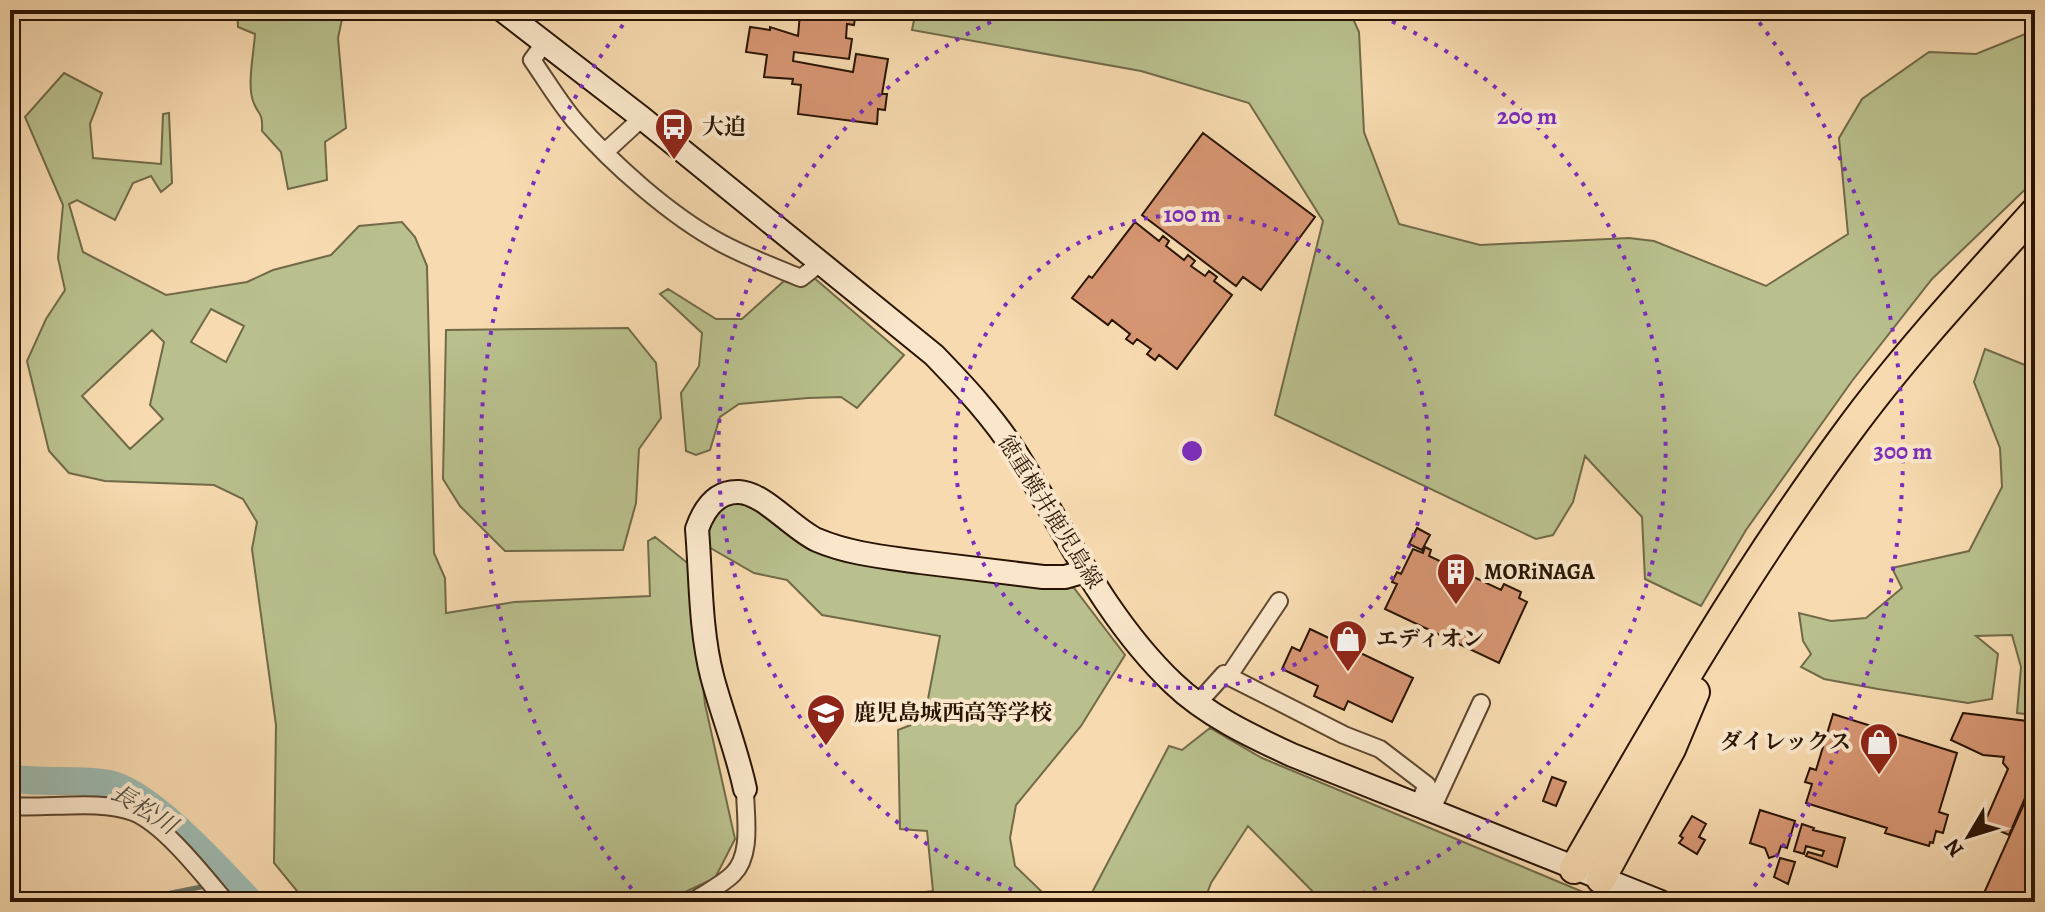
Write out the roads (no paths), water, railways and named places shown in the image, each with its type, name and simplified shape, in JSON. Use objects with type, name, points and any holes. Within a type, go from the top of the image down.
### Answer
[{"type":"highway","points":[[1574,869],[1712,631],[1847,433],[1931,328],[2035,212]]},
{"type":"highway","points":[[2009,241],[2035,220]]},
{"type":"highway","points":[[1601,879],[1671,749],[1728,610]]},
{"type":"main road","name":"徳重横井鹿児島線","points":[[502,10],[546,41],[934,355],[971,393],[1014,450],[1120,622],[1157,666],[1198,703],[1292,755],[1661,902]]},
{"type":"main road","points":[[745,789],[712,675],[706,641],[697,529],[703,513],[713,501],[729,492],[745,492],[759,498],[814,539],[857,553],[1043,577],[1065,577],[1086,571]]},
{"type":"street","points":[[546,41],[532,60],[574,119],[605,152],[689,224],[722,244],[801,278],[820,263]]},
{"type":"street","points":[[605,152],[642,118]]},
{"type":"street","points":[[1228,677],[1279,601]]},
{"type":"street","points":[[1198,703],[1224,674],[1344,735],[1380,749],[1427,785],[1424,808]]},
{"type":"street","points":[[1424,808],[1481,703]]},
{"type":"street","points":[[692,902],[731,876],[739,867],[746,840],[745,789]]},
{"type":"street","points":[[10,806],[102,807],[134,812],[164,833],[226,902]]},
{"type":"waterway","name":"長松川","points":[[10,778],[97,782],[126,790],[184,834],[250,902]]},
{"type":"waterway","points":[[126,902],[201,887]]},
{"type":"place","name":"大迫","points":[[674,161]]},
{"type":"place","name":"MORiNAGA","points":[[1456,606]]},
{"type":"place","name":"エディオン","points":[[1348,673]]},
{"type":"place","name":"鹿児島城西高等学校","points":[[826,747]]},
{"type":"place","name":"ダイレックス","points":[[1879,776]]}]
